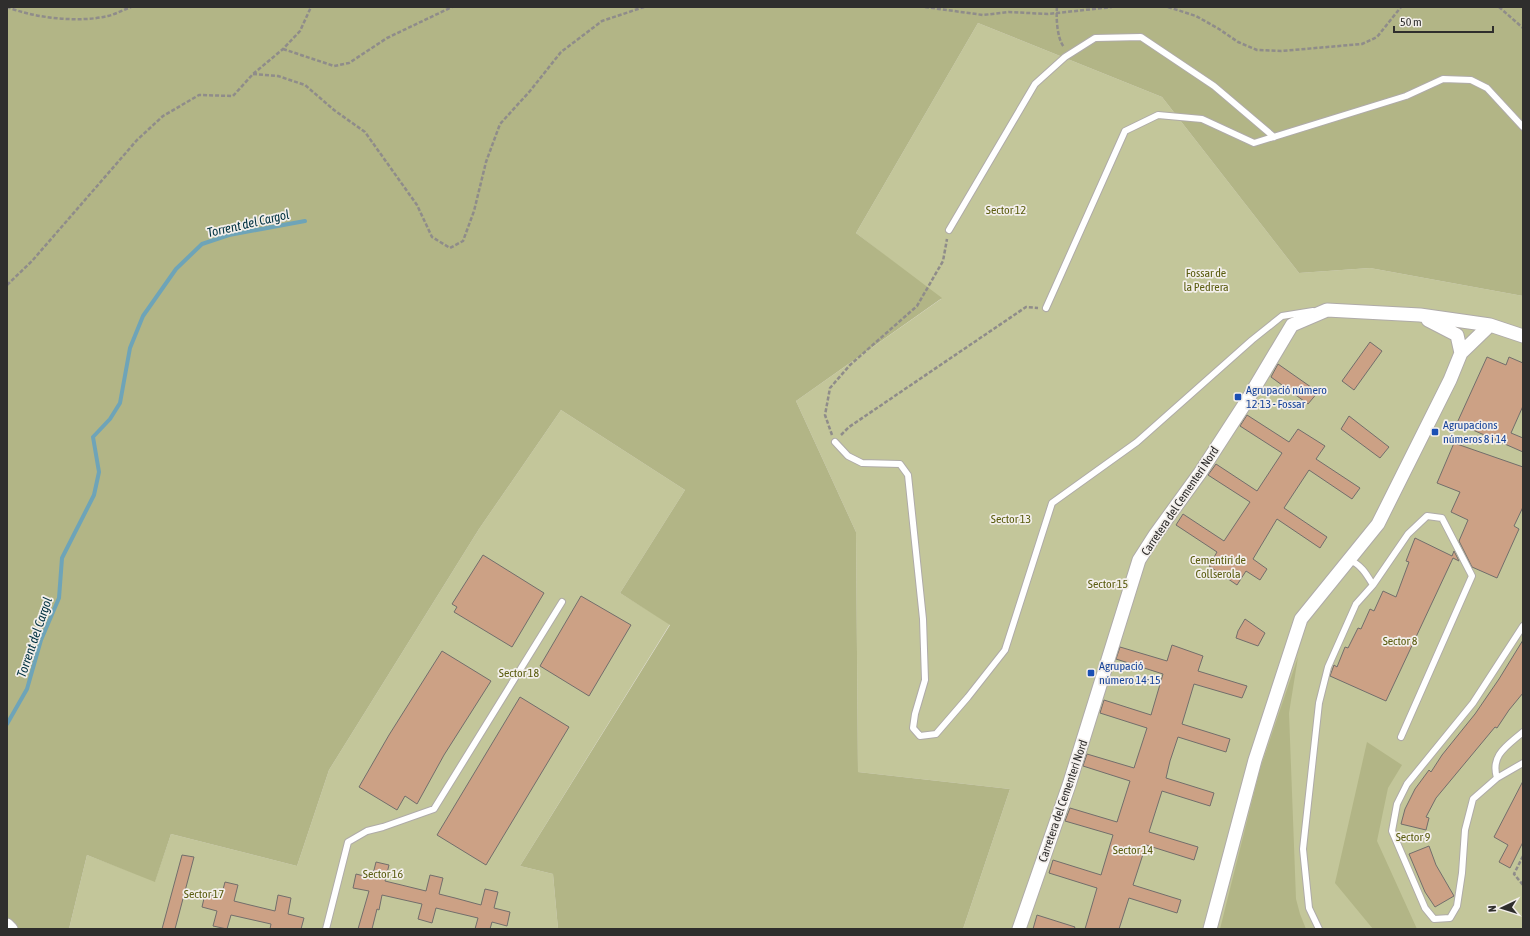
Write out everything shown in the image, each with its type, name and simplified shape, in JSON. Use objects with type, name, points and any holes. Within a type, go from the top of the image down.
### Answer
[{"type":"street","name":"Carretera del Cementeri Nord","points":[[1019,929],[1069,785],[1139,560],[1155,535],[1200,473],[1246,402],[1292,325],[1327,310],[1420,315],[1490,325],[1523,336]]},
{"type":"street","name":"Carretera del Cementeri Nord","points":[[1420,315],[1457,335],[1461,353]]},
{"type":"street","points":[[1210,929],[1255,760],[1302,619],[1378,524],[1450,380],[1461,353],[1490,325]]},
{"type":"street","points":[[7,925],[11,929]]},
{"type":"lane","points":[[949,230],[1035,84],[1069,54],[1095,38],[1141,37],[1214,86],[1274,137]]},
{"type":"lane","points":[[1046,308],[1125,130],[1158,115],[1202,119],[1254,143],[1406,96],[1443,80],[1471,80],[1487,88],[1523,127]]},
{"type":"lane","points":[[835,442],[848,456],[862,463],[900,464],[908,476],[923,620],[925,680],[915,714],[914,728],[920,736],[936,734],[968,697],[1005,650],[1052,503],[1137,442],[1252,340],[1282,316],[1308,311],[1327,310]]},
{"type":"lane","points":[[1319,929],[1309,908],[1303,849],[1319,703],[1328,667],[1356,604],[1374,585],[1408,534],[1427,516],[1442,518],[1472,576],[1401,737]]},
{"type":"lane","points":[[1349,560],[1356,562],[1374,585]]},
{"type":"lane","points":[[326,929],[348,842],[366,831],[383,827],[434,809],[562,602]]},
{"type":"lane","points":[[1523,626],[1473,703],[1407,784],[1397,804],[1392,831],[1425,908],[1434,919],[1450,918],[1457,906],[1462,873],[1465,830],[1473,798],[1497,778],[1523,763]]},
{"type":"lane","points":[[1497,778],[1495,770],[1498,754],[1523,732]]},
{"type":"path","points":[[7,7],[21,13],[68,20],[107,16],[131,7]]},
{"type":"path","points":[[7,285],[32,261],[137,140],[163,116],[199,95],[233,96],[253,74],[283,49],[300,31],[311,7]]},
{"type":"path","points":[[283,49],[334,66],[349,62],[387,38],[452,7]]},
{"type":"path","points":[[253,74],[278,76],[305,85],[334,110],[365,132],[417,205],[432,237],[450,248],[462,241],[474,211],[486,162],[500,124],[530,91],[561,52],[602,21],[644,7]]},
{"type":"path","points":[[925,7],[983,15],[1009,12],[1048,14],[1112,7]]},
{"type":"path","points":[[1057,7],[1056,13],[1061,43],[1069,54]]},
{"type":"path","points":[[1168,7],[1196,16],[1238,42],[1257,50],[1281,51],[1362,44],[1377,37],[1401,7]]},
{"type":"path","points":[[1499,7],[1523,28]]},
{"type":"path","points":[[949,230],[943,261],[917,306],[850,365],[830,388],[825,415],[835,442],[849,427],[1026,307],[1046,308]]},
{"type":"path","points":[[1523,856],[1514,874],[1523,885]]},
{"type":"green space","points":[[7,7],[1523,7],[1523,296],[1370,268],[1299,273],[1162,97],[978,23],[856,233],[942,298],[796,401],[856,532],[858,772],[1010,789],[963,929],[558,929],[553,874],[520,866],[670,625],[620,593],[685,490],[561,410],[479,529],[329,770],[297,866],[171,834],[155,882],[87,855],[69,929],[7,929]]},
{"type":"green space","name":"Cementiri de Collserola","points":[[978,23],[1162,97],[1299,273],[1370,268],[1523,296],[1523,929],[963,929],[1010,789],[858,772],[856,532],[796,401],[941,299],[856,233]]},
{"type":"green space","points":[[561,410],[685,490],[620,593],[670,624],[520,866],[553,874],[558,929],[69,929],[87,855],[155,881],[171,834],[297,866],[329,770],[479,529]]},
{"type":"green space","points":[[1298,657],[1289,713],[1296,899],[1306,929],[1220,929],[1260,769]]},
{"type":"green space","points":[[1367,742],[1402,765],[1388,788],[1377,841],[1417,929],[1373,929],[1335,883]]},
{"type":"building","points":[[1370,342],[1382,351],[1354,390],[1342,381]]},
{"type":"building","points":[[1487,357],[1506,365],[1509,357],[1523,363],[1523,406],[1511,433],[1523,438],[1523,452],[1457,423]]},
{"type":"building","points":[[1278,364],[1318,392],[1308,404],[1271,377]]},
{"type":"building","points":[[1247,415],[1289,442],[1298,429],[1325,446],[1316,459],[1360,488],[1352,499],[1309,470],[1284,508],[1327,537],[1320,548],[1277,519],[1253,559],[1267,569],[1260,580],[1246,571],[1237,585],[1209,566],[1217,552],[1176,525],[1183,514],[1224,541],[1250,502],[1208,475],[1216,464],[1257,491],[1282,453],[1240,426]]},
{"type":"building","points":[[1349,416],[1389,447],[1380,458],[1341,429]]},
{"type":"building","points":[[1454,443],[1523,467],[1523,507],[1514,526],[1519,529],[1497,578],[1472,567],[1459,541],[1468,520],[1451,512],[1460,492],[1437,483]]},
{"type":"building","points":[[1415,538],[1452,556],[1454,551],[1459,561],[1453,558],[1386,701],[1330,676],[1334,665],[1337,667],[1345,647],[1348,648],[1358,628],[1361,629],[1370,609],[1374,611],[1383,591],[1396,597],[1409,562],[1406,561]]},
{"type":"building","points":[[483,555],[544,593],[512,647],[454,612],[457,607],[452,604]]},
{"type":"building","points":[[581,596],[631,625],[589,696],[540,666]]},
{"type":"building","points":[[1245,619],[1265,633],[1258,646],[1236,638]]},
{"type":"building","points":[[1523,640],[1523,693],[1497,728],[1495,727],[1436,798],[1426,817],[1429,818],[1426,830],[1401,824],[1405,809],[1415,789],[1429,770],[1431,772],[1442,755],[1475,714]]},
{"type":"building","points":[[1172,645],[1203,656],[1198,671],[1247,686],[1242,698],[1194,684],[1182,724],[1230,739],[1226,752],[1178,737],[1170,761],[1166,778],[1214,793],[1210,806],[1162,791],[1149,832],[1198,847],[1194,860],[1146,845],[1133,885],[1181,900],[1177,913],[1129,898],[1119,929],[1085,929],[1097,888],[1049,873],[1053,860],[1101,875],[1113,835],[1065,821],[1070,808],[1117,822],[1130,781],[1083,766],[1087,754],[1134,768],[1147,728],[1100,713],[1104,700],[1151,715],[1163,674],[1116,659],[1120,647],[1167,661]]},
{"type":"building","points":[[442,651],[491,681],[444,755],[417,804],[405,796],[397,810],[359,787],[389,735]]},
{"type":"building","points":[[520,697],[569,727],[486,865],[437,835]]},
{"type":"building","points":[[1523,781],[1523,842],[1510,868],[1499,862],[1508,845],[1494,837]]},
{"type":"building","points":[[1429,846],[1436,865],[1454,896],[1435,907],[1425,892],[1409,854]]},
{"type":"building","points":[[182,855],[194,857],[175,929],[162,929]]},
{"type":"building","points":[[376,862],[389,865],[385,881],[426,891],[430,875],[443,878],[439,894],[481,905],[485,889],[498,892],[494,908],[510,912],[507,926],[492,922],[490,929],[475,929],[478,918],[436,908],[432,923],[418,919],[422,904],[382,895],[379,910],[377,909],[372,929],[358,929],[369,891],[353,888],[356,874],[372,878]]},
{"type":"building","points":[[225,882],[238,885],[234,901],[250,905],[275,911],[278,895],[291,898],[288,914],[304,918],[301,929],[270,929],[271,924],[231,915],[227,929],[213,926],[217,911],[202,907],[205,894],[221,897]]},
{"type":"building","points":[[1037,915],[1075,927],[1074,929],[1033,929]]},
{"type":"waterway","name":"Torrent del Cargol","points":[[7,724],[27,689],[41,640],[59,598],[62,558],[94,495],[99,472],[93,437],[110,419],[120,403],[130,348],[143,316],[176,269],[202,244],[229,235],[305,221]]},
{"type":"place","name":"Agrupació número 12·13 - Fossar","points":[[1238,397]]},
{"type":"place","name":"Agrupacions números 8 i 14","points":[[1435,432]]},
{"type":"place","name":"Agrupació número 14·15","points":[[1091,673]]},
{"type":"park label","name":"Sector 12","points":[[1006,210]]},
{"type":"park label","name":"Fossar de la Pedrera","points":[[1206,280]]},
{"type":"park label","name":"Sector 13","points":[[1011,519]]},
{"type":"park label","name":"Sector 15","points":[[1108,584]]},
{"type":"park label","name":"Sector 8","points":[[1400,641]]},
{"type":"park label","name":"Sector 18","points":[[519,673]]},
{"type":"park label","name":"Sector 9","points":[[1413,837]]},
{"type":"park label","name":"Sector 14","points":[[1133,850]]},
{"type":"park label","name":"Sector 16","points":[[383,874]]},
{"type":"park label","name":"Sector 17","points":[[204,894]]}]
